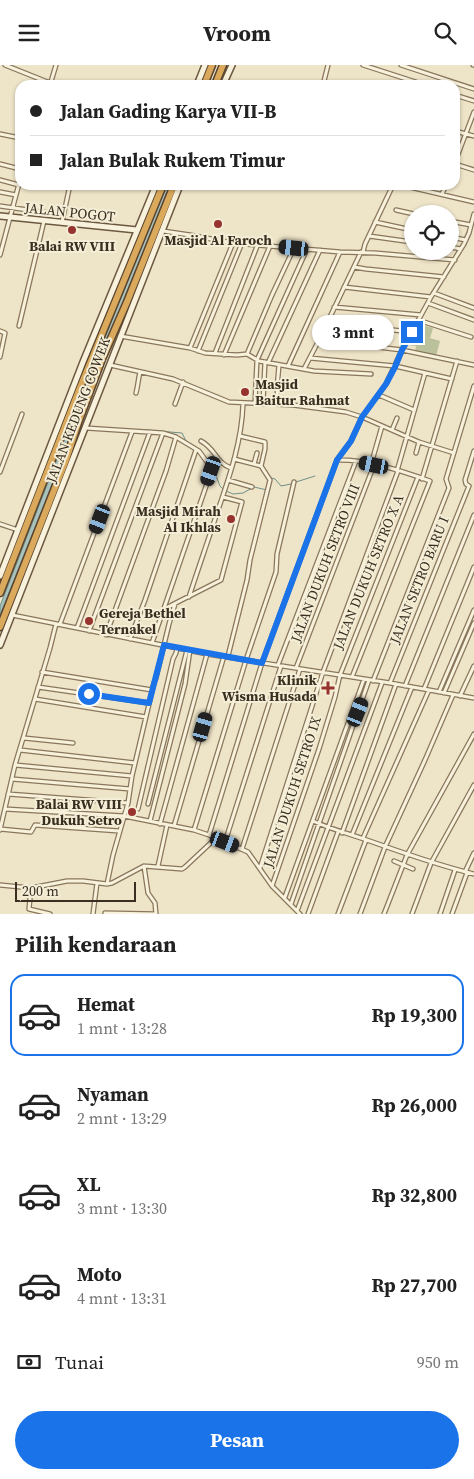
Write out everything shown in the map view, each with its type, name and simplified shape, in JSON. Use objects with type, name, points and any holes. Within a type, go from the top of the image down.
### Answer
[{"type":"highway","points":[[206,80],[212,65]]},
{"type":"highway","points":[[216,80],[223,65]]},
{"type":"highway","name":"JALAN KEDUNG COWEK","points":[[0,593],[52,450],[79,390],[161,190]]},
{"type":"highway","name":"JALAN KEDUNG COWEK","points":[[1,624],[69,461],[78,425],[102,359],[172,190]]},
{"type":"main road","points":[[199,80],[205,65]]},
{"type":"main road","points":[[226,80],[232,65]]},
{"type":"main road","name":"JALAN KEDUNG COWEK","points":[[0,576],[52,450],[83,362],[154,190]]},
{"type":"main road","name":"JALAN KEDUNG COWEK","points":[[0,645],[69,461],[85,426],[178,190]]},
{"type":"main road","name":"JALAN POGOT","points":[[0,216],[137,230]]},
{"type":"street","points":[[5,65],[41,80]]},
{"type":"street","points":[[51,80],[56,65]]},
{"type":"street","points":[[324,80],[328,65]]},
{"type":"street","points":[[363,65],[410,80]]},
{"type":"street","points":[[401,65],[447,80]]},
{"type":"street","points":[[460,84],[474,89]]},
{"type":"street","points":[[460,97],[474,101]]},
{"type":"street","points":[[460,149],[474,113]]},
{"type":"street","points":[[460,132],[474,136]]},
{"type":"street","points":[[0,134],[15,137]]},
{"type":"street","points":[[0,165],[15,168]]},
{"type":"street","points":[[460,165],[474,170]]},
{"type":"street","points":[[0,180],[15,184]]},
{"type":"street","points":[[0,255],[18,190]]},
{"type":"street","points":[[62,222],[69,190]]},
{"type":"street","points":[[304,369],[391,190]]},
{"type":"street","points":[[422,190],[474,203]]},
{"type":"street","points":[[442,195],[444,190]]},
{"type":"street","points":[[0,192],[16,195]]},
{"type":"street","name":"JALAN POGOT","points":[[0,207],[63,215]]},
{"type":"street","points":[[396,210],[404,212]]},
{"type":"street","points":[[459,252],[466,240],[474,214]]},
{"type":"street","points":[[19,326],[44,221]]},
{"type":"street","points":[[375,222],[404,228]]},
{"type":"street","points":[[459,223],[471,225]]},
{"type":"street","points":[[163,231],[234,243],[404,256]]},
{"type":"street","points":[[369,236],[404,241]]},
{"type":"street","points":[[459,239],[466,240]]},
{"type":"street","points":[[190,348],[234,243]]},
{"type":"street","points":[[198,351],[242,243]]},
{"type":"street","points":[[215,353],[258,245]]},
{"type":"street","points":[[224,355],[270,246]]},
{"type":"street","points":[[247,354],[294,248]]},
{"type":"street","points":[[254,403],[257,360],[307,249]]},
{"type":"street","points":[[263,403],[266,362],[320,250]]},
{"type":"street","points":[[288,365],[340,252]]},
{"type":"street","points":[[209,835],[262,663],[337,460],[351,441],[362,417],[379,395],[418,320],[454,260]]},
{"type":"street","points":[[354,267],[444,277]]},
{"type":"street","points":[[344,287],[432,295],[474,308]]},
{"type":"street","points":[[428,303],[474,320]]},
{"type":"street","points":[[334,307],[421,315]]},
{"type":"street","points":[[418,320],[471,337]]},
{"type":"street","points":[[326,323],[412,332]]},
{"type":"street","points":[[0,331],[5,334],[0,357]]},
{"type":"street","points":[[120,336],[224,355],[247,354],[257,360],[314,371],[372,374]]},
{"type":"street","points":[[319,340],[402,350],[474,365]]},
{"type":"street","points":[[310,357],[395,367],[452,379]]},
{"type":"street","name":"JALAN DUKUH SETRO X A","points":[[340,675],[422,477],[457,361]]},
{"type":"street","points":[[109,365],[183,382],[228,402],[278,404],[346,412],[382,425],[432,447],[454,453]]},
{"type":"street","points":[[278,404],[279,365]]},
{"type":"street","points":[[136,393],[140,372]]},
{"type":"street","points":[[260,868],[322,672],[398,471],[425,373]]},
{"type":"street","points":[[175,404],[183,382]]},
{"type":"street","points":[[291,904],[371,681],[449,488],[446,479],[474,385]]},
{"type":"street","points":[[379,395],[414,410]]},
{"type":"street","points":[[189,597],[234,459],[243,419],[243,404]]},
{"type":"street","points":[[0,472],[22,414]]},
{"type":"street","points":[[392,430],[397,418]]},
{"type":"street","name":"JALAN DUKUH SETRO VIII","points":[[242,849],[298,668],[374,465],[372,461],[382,425]]},
{"type":"street","points":[[85,426],[132,432],[162,433],[176,437],[196,449],[206,459],[212,469],[152,643]]},
{"type":"street","points":[[119,831],[35,825],[30,832],[0,829],[15,765],[42,672],[58,624],[132,432]]},
{"type":"street","points":[[78,628],[150,432]]},
{"type":"street","points":[[89,631],[162,433]]},
{"type":"street","points":[[240,436],[265,442],[261,466]]},
{"type":"street","points":[[106,635],[166,471],[176,437]]},
{"type":"street","points":[[202,441],[210,447],[223,465],[231,468]]},
{"type":"street","points":[[416,453],[419,442]]},
{"type":"street","points":[[130,639],[196,449]]},
{"type":"street","name":"JALAN SETRO BARU I","points":[[390,683],[469,485],[466,484],[465,480],[474,451]]},
{"type":"street","points":[[254,464],[257,453]]},
{"type":"street","points":[[174,826],[248,580],[250,560],[270,480],[261,466],[234,459]]},
{"type":"street","points":[[337,460],[356,461],[429,480],[352,677]]},
{"type":"street","points":[[225,842],[279,666],[356,461]]},
{"type":"street","points":[[228,480],[252,487]]},
{"type":"street","points":[[194,830],[276,568],[277,555],[294,482]]},
{"type":"street","points":[[469,485],[474,486]]},
{"type":"street","points":[[164,609],[222,580],[242,502],[223,497]]},
{"type":"street","points":[[405,686],[474,515]]},
{"type":"street","points":[[0,524],[18,531]]},
{"type":"street","points":[[424,689],[474,567]]},
{"type":"street","points":[[107,884],[119,831],[128,803],[132,776],[152,690],[175,604]]},
{"type":"street","points":[[439,692],[474,610]]},
{"type":"street","points":[[11,615],[207,654],[474,698]]},
{"type":"street","points":[[444,693],[474,623]]},
{"type":"street","points":[[172,647],[173,659]]},
{"type":"street","points":[[138,809],[177,648]]},
{"type":"street","points":[[148,804],[189,650]]},
{"type":"street","points":[[150,821],[185,684],[189,650]]},
{"type":"street","points":[[160,824],[207,654]]},
{"type":"street","points":[[460,696],[474,666]]},
{"type":"street","points":[[42,672],[152,690]]},
{"type":"street","name":"JALAN DUKUH SETRO IX","points":[[272,885],[323,736],[340,675]]},
{"type":"street","points":[[285,898],[364,679]]},
{"type":"street","points":[[5,809],[124,816],[194,830],[209,835],[249,853],[272,885],[298,912],[382,683]]},
{"type":"street","points":[[308,914],[396,684]]},
{"type":"street","points":[[38,687],[149,703]]},
{"type":"street","points":[[352,835],[412,687]]},
{"type":"street","points":[[338,914],[365,839],[429,690]]},
{"type":"street","points":[[360,914],[384,848],[453,695]]},
{"type":"street","points":[[35,699],[146,717]]},
{"type":"street","points":[[384,914],[406,855],[474,734]]},
{"type":"street","points":[[24,738],[73,743]]},
{"type":"street","points":[[20,750],[135,763]]},
{"type":"street","points":[[15,765],[132,776]]},
{"type":"street","points":[[12,779],[130,789]]},
{"type":"street","points":[[412,914],[431,863],[474,785]]},
{"type":"street","points":[[8,794],[128,803]]},
{"type":"street","points":[[313,821],[340,832],[365,839],[384,848],[474,875]]},
{"type":"street","points":[[158,867],[167,825]]},
{"type":"street","points":[[0,885],[31,888],[67,881],[107,884],[144,866],[184,868],[216,838]]},
{"type":"street","points":[[452,914],[474,853]]},
{"type":"street","points":[[394,861],[413,869]]},
{"type":"street","points":[[104,913],[156,914],[155,903],[148,893],[144,866]]},
{"type":"street","points":[[440,914],[455,870]]},
{"type":"street","points":[[93,914],[97,883]]},
{"type":"street","points":[[31,888],[28,908],[50,914]]},
{"type":"green space","points":[[418,324],[433,328],[430,338],[440,341],[436,356],[415,352],[416,346],[406,345]]},
{"type":"water","points":[[164,190],[170,190],[0,615],[0,606]]},
{"type":"waterway","points":[[146,430],[182,433],[186,441]]},
{"type":"waterway","points":[[213,468],[223,489]]},
{"type":"waterway","points":[[296,482],[315,476]]},
{"type":"waterway","points":[[271,478],[275,479],[281,486],[291,484]]},
{"type":"waterway","points":[[226,491],[233,494],[243,493],[254,487],[267,490]]},
{"type":"place","name":"Masjid Al Faroch","points":[[218,224]]},
{"type":"place","name":"Balai RW VIII","points":[[72,230]]},
{"type":"place","name":"Masjid Baitur Rahmat","points":[[245,392]]},
{"type":"place","name":"Masjid Mirah Al Ikhlas","points":[[231,519]]},
{"type":"place","name":"Gereja Bethel Ternakel","points":[[89,621]]},
{"type":"place","name":"Klinik Wisma Husada","points":[[328,688]]},
{"type":"place","name":"Balai RW VIII Dukuh Setro","points":[[132,812]]},
{"type":"route","points":[[89,694],[149,703],[164,645],[262,663],[337,460],[351,441],[362,417],[386,384],[412,332]]}]
